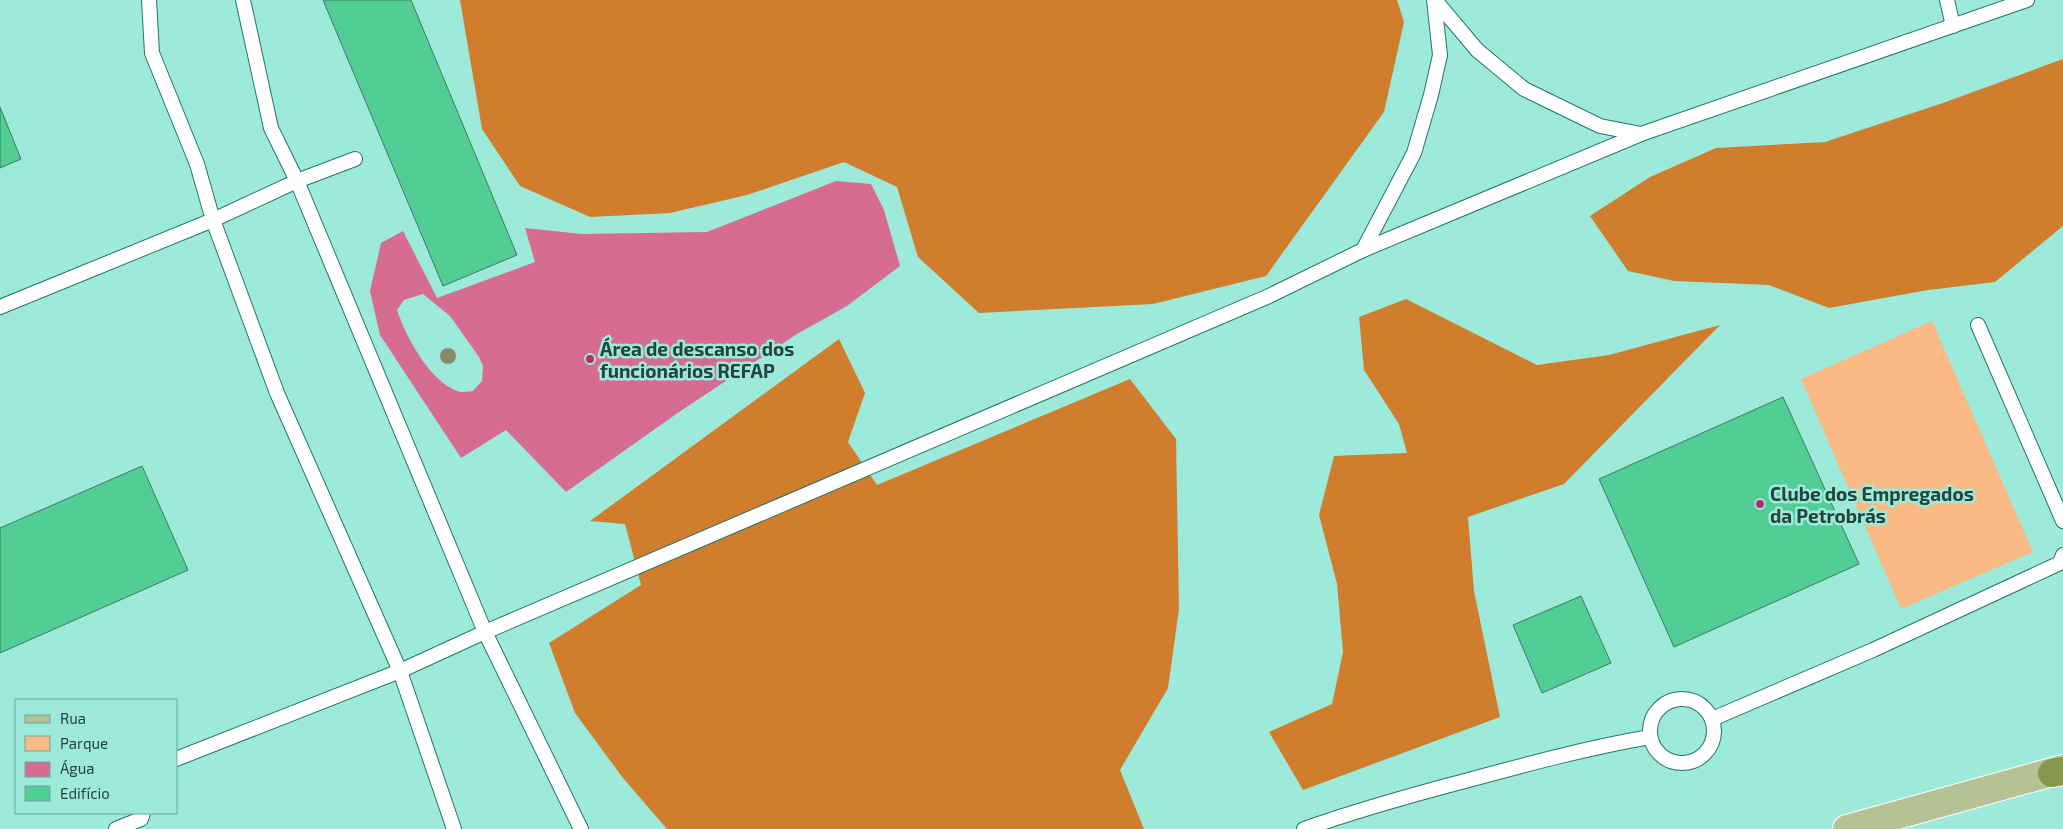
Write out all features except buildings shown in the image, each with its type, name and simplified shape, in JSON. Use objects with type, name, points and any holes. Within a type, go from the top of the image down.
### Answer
[{"type":"main road","points":[[1847,829],[2059,771]]},
{"type":"lane","points":[[149,0],[152,53],[197,164],[214,220],[278,394],[400,671],[454,829]]},
{"type":"lane","points":[[242,0],[271,128],[297,181],[485,632],[581,829]]},
{"type":"lane","points":[[1434,0],[1476,50],[1524,88],[1600,126],[1641,134]]},
{"type":"lane","points":[[1363,250],[1414,152],[1431,95],[1440,55],[1434,0]]},
{"type":"lane","points":[[1947,0],[1953,26]]},
{"type":"lane","points":[[178,758],[400,671],[485,632],[1269,296],[1363,250],[1641,134],[2027,0]]},
{"type":"lane","points":[[0,307],[214,220],[297,181],[355,159]]},
{"type":"lane","points":[[1978,325],[2063,521]]},
{"type":"lane","points":[[1712,719],[1873,650],[2060,563],[2063,555]]},
{"type":"lane","points":[[1679,698],[1693,700],[1704,708],[1712,719],[1714,737],[1706,753],[1691,762],[1673,762],[1658,753],[1650,737],[1650,724],[1656,711],[1666,702],[1679,698]]},
{"type":"lane","points":[[1304,829],[1356,811],[1523,765],[1593,747],[1650,737]]},
{"type":"lane","points":[[116,829],[141,819],[143,814]]},
{"type":"green space","points":[[1932,321],[2033,552],[1901,609],[1801,379]]},
{"type":"shaded area","points":[[460,0],[1397,0],[1404,22],[1384,112],[1266,276],[1153,304],[979,313],[918,257],[897,187],[844,162],[747,195],[670,213],[590,217],[520,186],[482,129]]},
{"type":"shaded area","points":[[2063,59],[2063,226],[1995,282],[1928,290],[1829,308],[1769,285],[1674,281],[1628,271],[1590,216],[1650,177],[1716,148],[1825,142],[1943,103]]},
{"type":"shaded area","points":[[1406,299],[1537,365],[1609,355],[1720,325],[1564,484],[1468,517],[1474,591],[1500,717],[1303,790],[1269,732],[1332,704],[1343,652],[1337,584],[1319,515],[1334,456],[1407,453],[1399,424],[1364,370],[1359,317]]},
{"type":"shaded area","points":[[839,339],[865,393],[848,442],[877,485],[1130,379],[1176,439],[1179,609],[1168,688],[1120,770],[1144,829],[667,829],[623,778],[575,713],[549,643],[641,585],[625,524],[590,521]]},
{"type":"water","name":"Área de descanso dos funcionários REFAP","points":[[836,181],[871,184],[884,210],[900,266],[847,306],[797,334],[679,412],[566,492],[506,430],[461,458],[380,335],[370,291],[381,243],[403,231],[437,298],[535,262],[525,228],[582,234],[707,232]],"holes":[[[423,294],[450,316],[479,357],[483,366],[482,381],[473,391],[457,391],[437,378],[413,345],[397,310],[404,300]]]},
{"type":"place","name":"Área de descanso dos funcionários REFAP","points":[[590,359]]},
{"type":"place","name":"Clube dos Empregados da Petrobrás","points":[[1760,504]]}]
